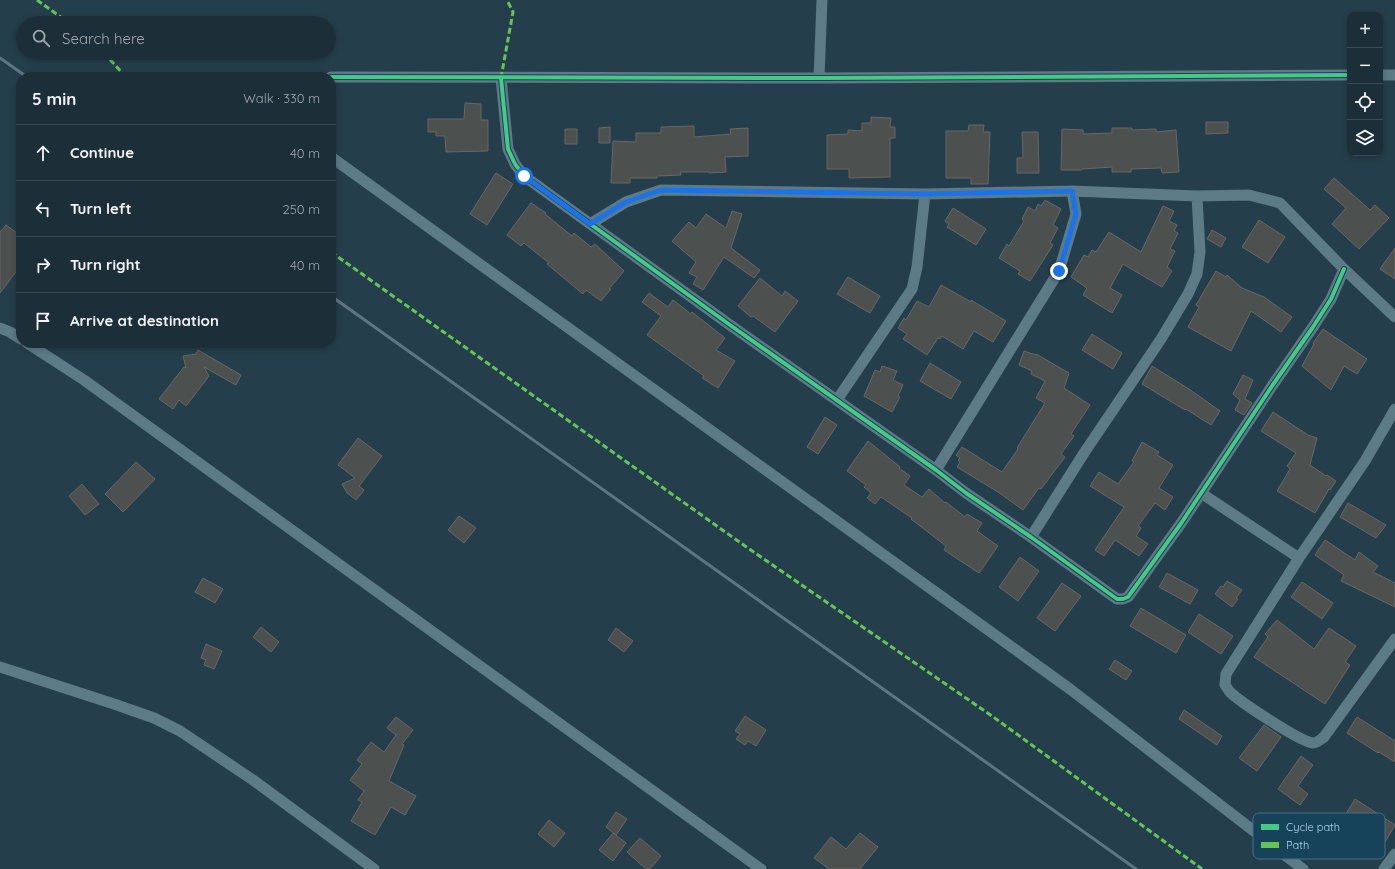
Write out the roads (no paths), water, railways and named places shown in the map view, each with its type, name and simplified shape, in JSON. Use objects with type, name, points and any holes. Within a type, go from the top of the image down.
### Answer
[{"type":"street","points":[[819,78],[822,0]]},
{"type":"street","points":[[336,77],[819,78],[1347,75]]},
{"type":"street","points":[[1383,75],[1395,75]]},
{"type":"street","points":[[501,78],[508,149],[514,164],[524,176],[936,470],[966,493],[1031,537],[1117,599],[1128,597],[1201,494],[1323,312],[1331,299],[1344,269]]},
{"type":"street","points":[[336,161],[1070,689],[1253,830]]},
{"type":"street","points":[[590,224],[626,202],[661,190],[925,194],[1072,191],[1197,196],[1249,195],[1280,203],[1344,269],[1395,316]]},
{"type":"street","points":[[936,470],[1059,271],[1076,214],[1072,191]]},
{"type":"street","points":[[837,400],[912,289],[917,267],[925,194]]},
{"type":"street","points":[[1031,537],[1084,453],[1161,339],[1188,294],[1197,274],[1200,252],[1197,196]]},
{"type":"street","points":[[0,328],[16,336]]},
{"type":"street","points":[[35,348],[84,380],[761,869]]},
{"type":"street","points":[[1395,410],[1365,461],[1299,558],[1226,674],[1225,685],[1230,692],[1244,703],[1296,736],[1313,743],[1324,737],[1395,639]]},
{"type":"street","points":[[1201,494],[1299,558]]},
{"type":"street","points":[[0,667],[154,718],[180,731],[253,780],[374,869]]},
{"type":"street","points":[[1384,869],[1395,854]]},
{"type":"street","points":[[1290,859],[1303,869]]},
{"type":"railway","points":[[0,58],[20,72]]},
{"type":"railway","points":[[336,300],[1136,869]]}]
